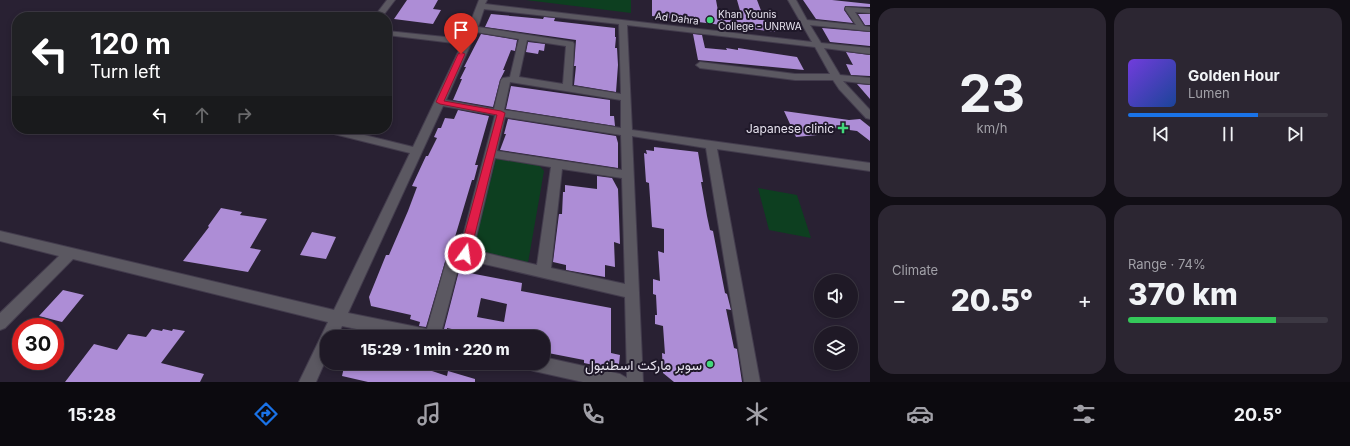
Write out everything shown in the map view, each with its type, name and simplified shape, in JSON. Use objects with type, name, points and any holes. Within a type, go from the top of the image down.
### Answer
[{"type":"street","points":[[382,12],[391,0]]},
{"type":"street","points":[[792,0],[842,88],[870,116]]},
{"type":"street","points":[[332,330],[440,102],[473,29],[482,3]]},
{"type":"street","name":"Ad Dahra","points":[[482,3],[623,23],[870,52]]},
{"type":"street","points":[[861,28],[849,9],[870,11]]},
{"type":"street","points":[[805,22],[870,29]]},
{"type":"street","points":[[623,23],[635,382]]},
{"type":"street","points":[[473,29],[570,44],[567,88]]},
{"type":"street","points":[[392,34],[467,42]]},
{"type":"street","points":[[514,79],[524,37]]},
{"type":"street","points":[[700,65],[795,77],[835,77],[870,81]]},
{"type":"street","points":[[433,330],[454,262],[465,254],[490,154],[506,80],[514,79],[626,98]]},
{"type":"street","points":[[440,102],[499,113],[870,167]]},
{"type":"street","points":[[346,134],[416,151]]},
{"type":"street","points":[[711,145],[752,382]]},
{"type":"street","points":[[490,154],[628,175]]},
{"type":"street","points":[[543,272],[557,164]]},
{"type":"street","points":[[0,236],[338,318],[397,330]]},
{"type":"street","points":[[0,324],[70,253]]},
{"type":"street","points":[[465,254],[632,292]]},
{"type":"street","points":[[307,382],[320,355]]},
{"type":"street","points":[[550,367],[620,382]]},
{"type":"green space","points":[[526,0],[631,0],[631,13]]},
{"type":"green space","points":[[496,159],[538,164],[544,171],[528,263],[472,253]]},
{"type":"green space","points":[[758,188],[797,195],[811,238],[769,230]]},
{"type":"building","points":[[407,0],[438,0],[433,9],[441,10],[433,24],[394,19]]},
{"type":"building","points":[[652,0],[716,0],[718,11],[741,14],[737,0],[757,0],[765,21],[771,22],[775,32],[652,16]]},
{"type":"building","points":[[803,0],[832,0],[870,4],[870,7],[845,6],[844,10],[853,23],[816,19]]},
{"type":"building","points":[[491,14],[543,19],[544,17],[555,18],[554,21],[615,28],[615,48],[617,48],[618,65],[616,92],[574,85],[576,40],[485,27]]},
{"type":"building","points":[[858,14],[870,14],[870,25],[865,25]]},
{"type":"building","points":[[822,28],[870,32],[870,46],[830,42]]},
{"type":"building","points":[[481,34],[517,40],[515,51],[511,50],[503,70],[505,70],[500,80],[493,107],[453,100],[466,67],[464,67]]},
{"type":"building","points":[[693,34],[702,35],[705,48],[727,50],[726,48],[738,50],[738,48],[797,57],[804,70],[698,60]]},
{"type":"building","points":[[528,42],[545,44],[544,51],[539,50],[538,54],[526,52]]},
{"type":"building","points":[[846,52],[870,55],[870,76],[851,75],[846,64],[853,65]]},
{"type":"building","points":[[857,84],[870,85],[870,99]]},
{"type":"building","points":[[511,86],[610,100],[610,116],[614,116],[615,126],[506,109]]},
{"type":"building","points":[[458,110],[489,116],[475,165],[478,165],[474,180],[472,180],[452,247],[455,248],[454,253],[447,257],[445,262],[426,327],[419,326],[420,322],[410,319],[411,315],[371,306],[369,297],[386,255],[389,255],[408,211],[417,187],[412,186],[426,156],[428,156],[437,138],[434,137],[438,128],[441,128],[445,118],[454,119]]},
{"type":"building","name":"Japanese clinic","points":[[784,111],[849,120],[860,119],[870,127],[870,141],[857,131],[819,126],[815,128],[817,135],[796,137]]},
{"type":"building","points":[[508,119],[616,136],[618,143],[618,168],[500,150],[506,134],[504,134]]},
{"type":"building","points":[[654,147],[698,152],[703,182],[701,182],[707,216],[710,230],[713,231],[725,293],[727,294],[731,310],[726,309],[734,348],[737,349],[742,382],[674,382],[663,373],[662,353],[665,354],[663,326],[655,324],[655,315],[657,315],[656,295],[653,294],[653,279],[660,281],[658,251],[664,253],[664,229],[652,227],[649,183],[646,182],[644,153],[647,154],[646,150],[654,151]]},
{"type":"building","points":[[597,176],[612,178],[618,189],[620,244],[614,242],[615,267],[605,265],[605,277],[566,270],[566,265],[553,262],[559,214],[562,214],[563,192],[565,192],[565,185],[597,189]]},
{"type":"building","points":[[221,208],[242,212],[240,215],[267,219],[250,248],[261,250],[248,272],[183,261],[209,227],[208,226]]},
{"type":"building","points":[[312,232],[336,237],[326,259],[300,255]]},
{"type":"building","points":[[459,271],[522,283],[521,291],[611,308],[611,353],[620,355],[619,364],[617,367],[608,368],[584,363],[584,360],[550,353],[550,330],[456,330],[447,328],[447,330],[444,329]],"holes":[[[481,298],[507,304],[504,322],[477,317]]]},
{"type":"building","points":[[63,290],[84,295],[64,320],[64,318],[47,318],[39,316]]},
{"type":"building","points":[[152,329],[162,331],[163,329],[172,331],[173,329],[185,331],[161,363],[204,374],[200,382],[65,382],[94,344],[117,350],[128,334],[146,337]]},
{"type":"building","points":[[343,370],[429,370],[447,376],[448,371],[475,379],[475,382],[368,382],[342,376]]},
{"type":"place","name":"Khan Younis College - UNRWA","points":[[710,20]]},
{"type":"place","name":"Japanese clinic","points":[[843,128]]},
{"type":"place","name":"سوبر ماركت اسطنبول","points":[[710,364]]},
{"type":"route","points":[[461,54],[440,102],[501,113],[465,254]]}]
